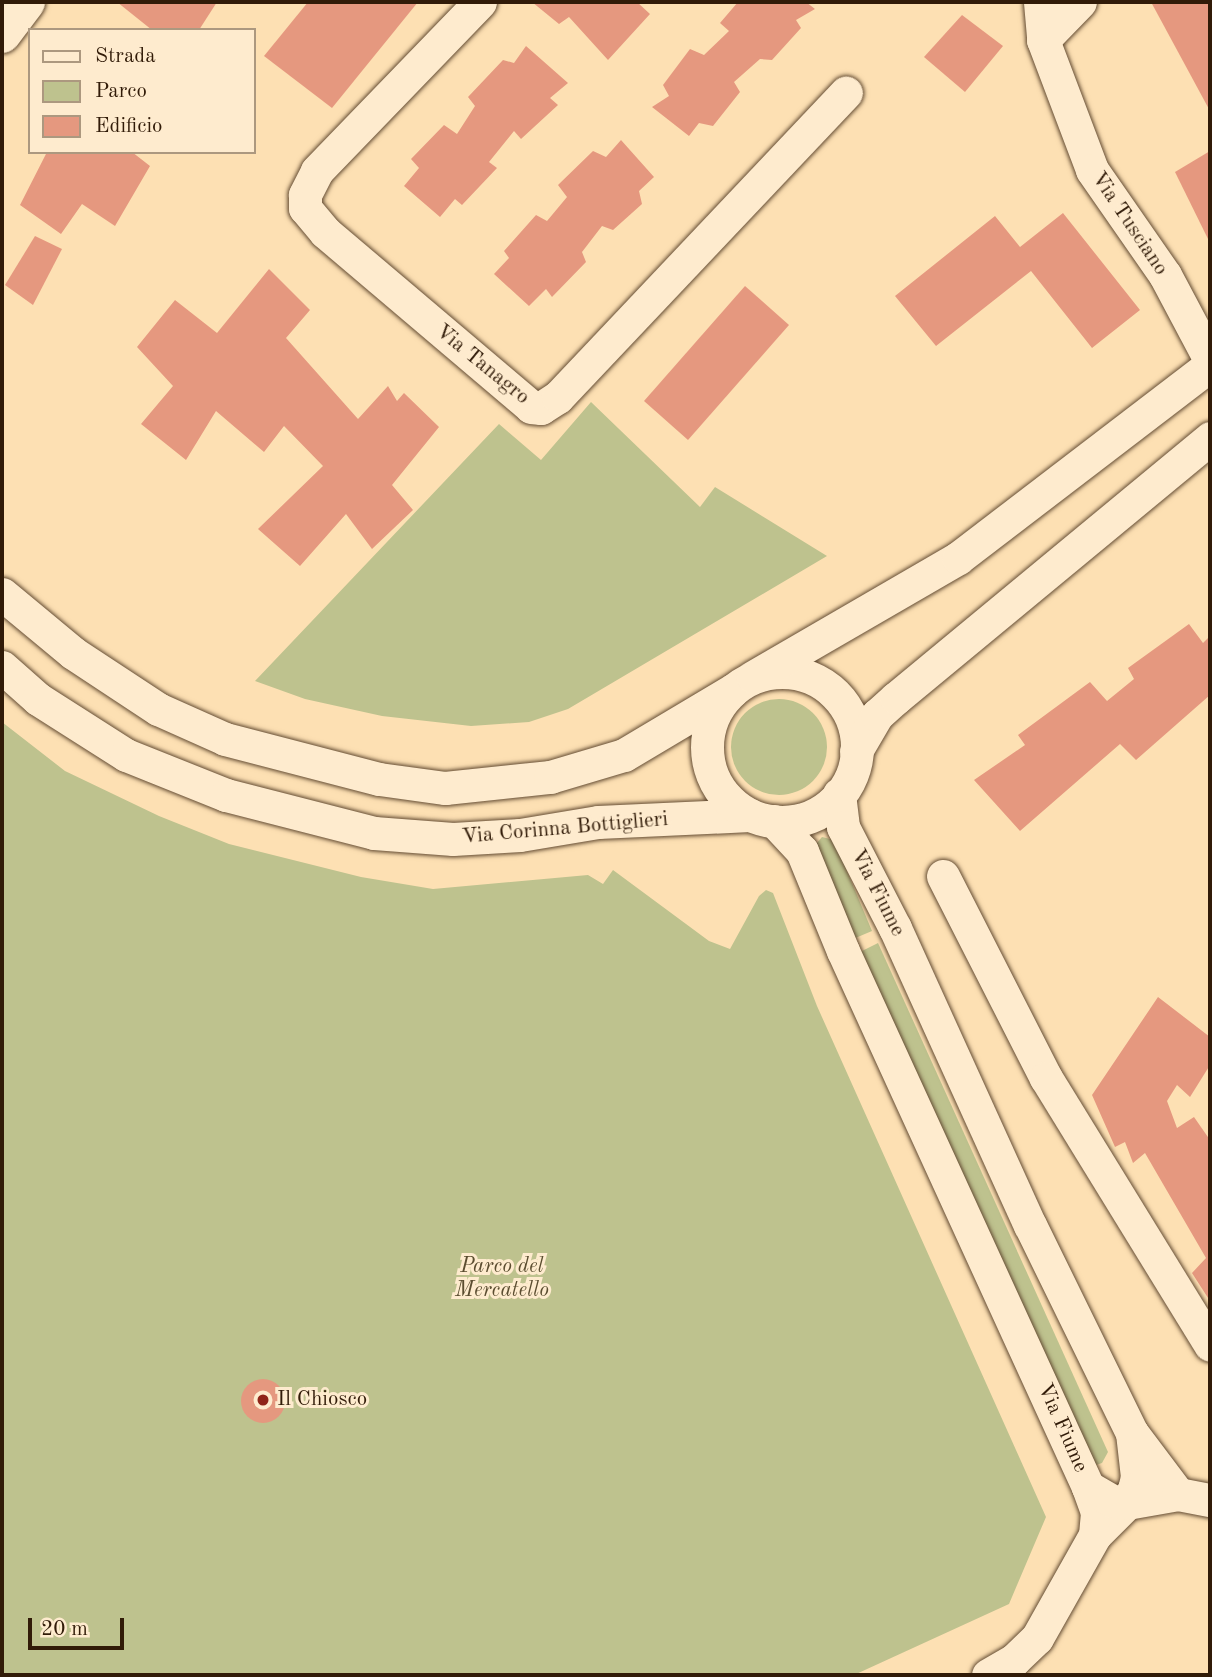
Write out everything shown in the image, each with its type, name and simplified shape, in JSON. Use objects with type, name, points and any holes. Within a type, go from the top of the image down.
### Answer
[{"type":"street","points":[[2,34],[26,2]]},
{"type":"street","name":"Via Tanagro","points":[[480,2],[317,171],[305,195],[305,208],[326,232],[531,407],[541,408],[558,397],[846,92]]},
{"type":"street","name":"Via Tusciano","points":[[1040,2],[1043,40],[1092,170],[1165,275],[1210,362]]},
{"type":"street","points":[[1043,40],[1080,2]]},
{"type":"street","points":[[2,594],[72,653],[158,709],[203,729],[331,768],[445,788],[550,776],[624,755],[958,558],[1210,362]]},
{"type":"street","points":[[856,751],[877,715],[896,698],[1210,438]]},
{"type":"street","name":"Via Corinna Bottiglieri","points":[[2,667],[38,699],[126,754],[226,795],[374,833],[453,839],[520,835],[598,822],[762,818]]},
{"type":"street","points":[[790,672],[825,686],[849,714],[856,751],[854,767],[839,794],[803,818],[762,818],[722,791],[708,757],[712,720],[743,683],[790,672]]},
{"type":"street","name":"Via Fiume","points":[[762,818],[802,851],[843,951],[1088,1487],[1112,1501],[1127,1503],[1137,1477],[1132,1433],[843,827],[839,794]]},
{"type":"street","points":[[943,876],[1045,1078],[1210,1345]]},
{"type":"street","points":[[1132,1433],[1178,1494]]},
{"type":"street","points":[[1088,1487],[1097,1512],[1095,1535]]},
{"type":"street","points":[[988,1675],[1014,1660],[1037,1638],[1095,1535],[1127,1503],[1178,1494],[1210,1500]]},
{"type":"green space","points":[[591,402],[700,507],[715,487],[827,556],[568,709],[529,722],[471,726],[382,716],[305,699],[255,681],[499,424],[541,460]]},
{"type":"green space","points":[[779,699],[797,703],[813,713],[823,729],[827,747],[823,765],[813,781],[797,791],[779,795],[761,791],[745,781],[735,765],[731,747],[735,729],[745,713],[761,703]]},
{"type":"green space","name":"Parco del Mercatello","points":[[2,722],[65,771],[159,816],[229,844],[361,877],[433,889],[588,875],[603,884],[613,870],[709,941],[730,949],[759,896],[766,890],[773,893],[817,1006],[1046,1517],[1009,1604],[854,1675],[2,1675]]},
{"type":"green space","points":[[822,837],[834,840],[872,931],[853,939],[816,844]]},
{"type":"green space","points":[[878,943],[1108,1452],[1102,1463],[1096,1465],[860,952]]},
{"type":"building","points":[[117,2],[217,2],[200,28],[150,28]]},
{"type":"building","points":[[308,2],[418,2],[332,108],[264,56]]},
{"type":"building","points":[[532,2],[637,2],[650,14],[608,60],[569,17],[559,24]]},
{"type":"building","points":[[738,2],[806,2],[815,9],[796,20],[801,28],[772,60],[760,59],[734,82],[740,92],[713,126],[699,123],[689,136],[652,107],[669,96],[663,85],[690,49],[704,55],[729,31],[720,23]]},
{"type":"building","points":[[1151,2],[1210,2],[1210,111]]},
{"type":"building","points":[[962,15],[1003,46],[965,92],[924,57]]},
{"type":"building","points":[[526,46],[568,83],[550,98],[558,105],[521,139],[514,131],[489,162],[497,168],[462,205],[455,199],[440,217],[404,186],[419,168],[411,159],[444,125],[457,134],[475,106],[468,97],[503,60],[514,63]]},
{"type":"building","points":[[621,140],[654,177],[639,191],[642,204],[613,230],[602,226],[582,252],[586,262],[552,297],[546,289],[529,306],[494,274],[509,258],[504,251],[536,215],[547,221],[567,197],[558,185],[593,151],[606,157]]},
{"type":"building","points":[[1210,151],[1210,243],[1175,172]]},
{"type":"building","points":[[46,154],[135,154],[150,166],[115,226],[82,204],[61,234],[20,205]]},
{"type":"building","points":[[1063,213],[1140,310],[1092,348],[1031,271],[936,346],[895,296],[995,216],[1020,247]]},
{"type":"building","points":[[35,236],[62,249],[33,305],[5,285]]},
{"type":"building","points":[[269,269],[310,310],[286,338],[358,419],[388,386],[397,401],[404,393],[439,427],[392,485],[413,510],[372,549],[346,514],[300,566],[258,529],[323,466],[284,426],[264,452],[216,411],[186,460],[141,424],[173,386],[137,347],[175,300],[217,333]]},
{"type":"building","points":[[745,286],[789,325],[688,440],[644,401]]},
{"type":"building","points":[[1189,624],[1203,643],[1210,636],[1210,695],[1136,760],[1120,744],[1020,831],[974,780],[1025,745],[1018,735],[1090,682],[1107,701],[1134,679],[1128,668]]},
{"type":"building","points":[[1158,997],[1210,1037],[1210,1065],[1190,1097],[1177,1085],[1167,1101],[1177,1128],[1194,1117],[1210,1140],[1210,1301],[1192,1273],[1206,1258],[1145,1153],[1133,1163],[1125,1142],[1115,1147],[1092,1095]]},
{"type":"building","name":"Il Chiosco","points":[[263,1379],[279,1385],[285,1401],[279,1417],[263,1423],[247,1417],[241,1401],[247,1385]]},
{"type":"place","name":"Il Chiosco","points":[[263,1400]]}]
